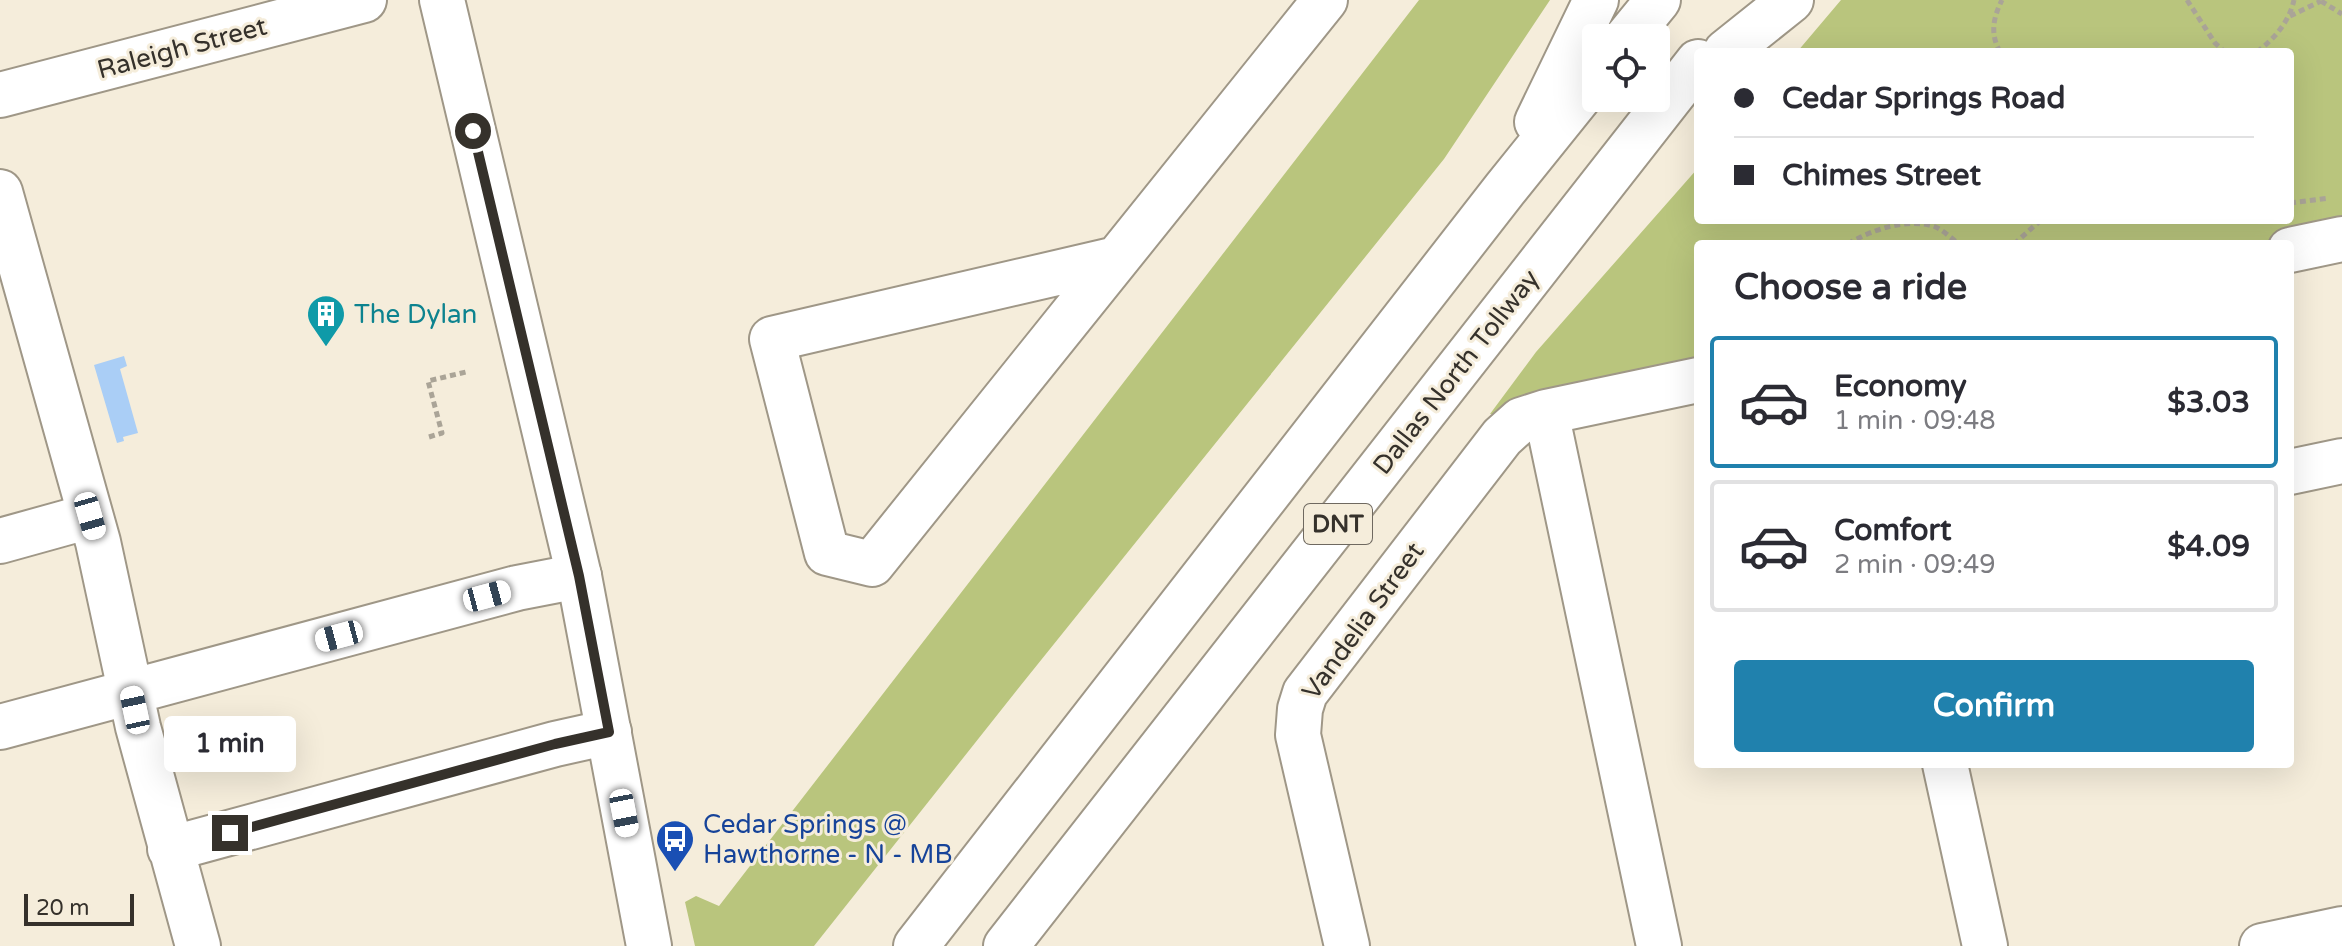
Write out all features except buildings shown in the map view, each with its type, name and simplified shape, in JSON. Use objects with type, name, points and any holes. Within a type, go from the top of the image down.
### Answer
[{"type":"main road","name":"Raleigh Street","points":[[0,95],[364,0]]},
{"type":"main road","points":[[442,0],[579,576],[649,946]]},
{"type":"main road","points":[[1117,259],[772,339],[827,553],[872,564],[1117,259],[1325,0]]},
{"type":"main road","points":[[1505,189],[1596,0]]},
{"type":"main road","points":[[1638,24],[1658,0]]},
{"type":"main road","points":[[1709,48],[1749,0]]},
{"type":"main road","points":[[1731,48],[1791,0]]},
{"type":"main road","name":"Dallas North Tollway","points":[[1006,946],[1694,68]]},
{"type":"main road","name":"DNT","points":[[916,946],[1582,93]]},
{"type":"main road","points":[[0,192],[104,568],[170,849],[198,946]]},
{"type":"main road","points":[[2294,249],[2342,239]]},
{"type":"main road","points":[[1659,946],[1534,416],[1694,381]]},
{"type":"main road","name":"Vandelia Street","points":[[1347,946],[1298,735],[1305,693],[1502,437],[1534,416]]},
{"type":"main road","points":[[2294,471],[2342,461]]},
{"type":"main road","points":[[0,541],[90,516]]},
{"type":"main road","points":[[0,727],[517,588],[579,576]]},
{"type":"main road","points":[[170,849],[609,732]]},
{"type":"main road","points":[[1946,768],[1985,946]]},
{"type":"main road","points":[[2288,943],[2342,929]]},
{"type":"path","points":[[1998,48],[1994,41],[1994,15],[2002,0]]},
{"type":"path","points":[[2187,0],[2221,48]]},
{"type":"path","points":[[2290,16],[2294,0]]},
{"type":"path","points":[[2262,48],[2290,16],[2321,0],[2342,14]]},
{"type":"path","points":[[2294,203],[2342,197]]},
{"type":"path","points":[[2018,240],[2036,224]]},
{"type":"path","points":[[1855,240],[1872,230],[1914,225],[1934,226],[1953,240]]},
{"type":"path","points":[[429,437],[442,433],[428,381],[466,372]]},
{"type":"green space","points":[[1419,0],[1550,0],[1444,159],[814,946],[695,946],[685,902],[696,896],[719,906]]},
{"type":"green space","points":[[1841,0],[2342,0],[2342,224],[2270,240],[1694,240],[1694,365],[1502,414],[1490,414],[1536,352],[1694,173],[1694,224],[2294,224],[2294,48],[1800,48]]},
{"type":"water","points":[[124,356],[127,366],[120,369],[138,433],[123,437],[124,441],[117,443],[94,365]]},
{"type":"place","name":"The Dylan","points":[[326,348]]},
{"type":"place","name":"Cedar Springs @ Hawthorne - N - MB","points":[[675,873]]},
{"type":"route","points":[[230,833],[609,732],[579,576],[473,131]]}]
